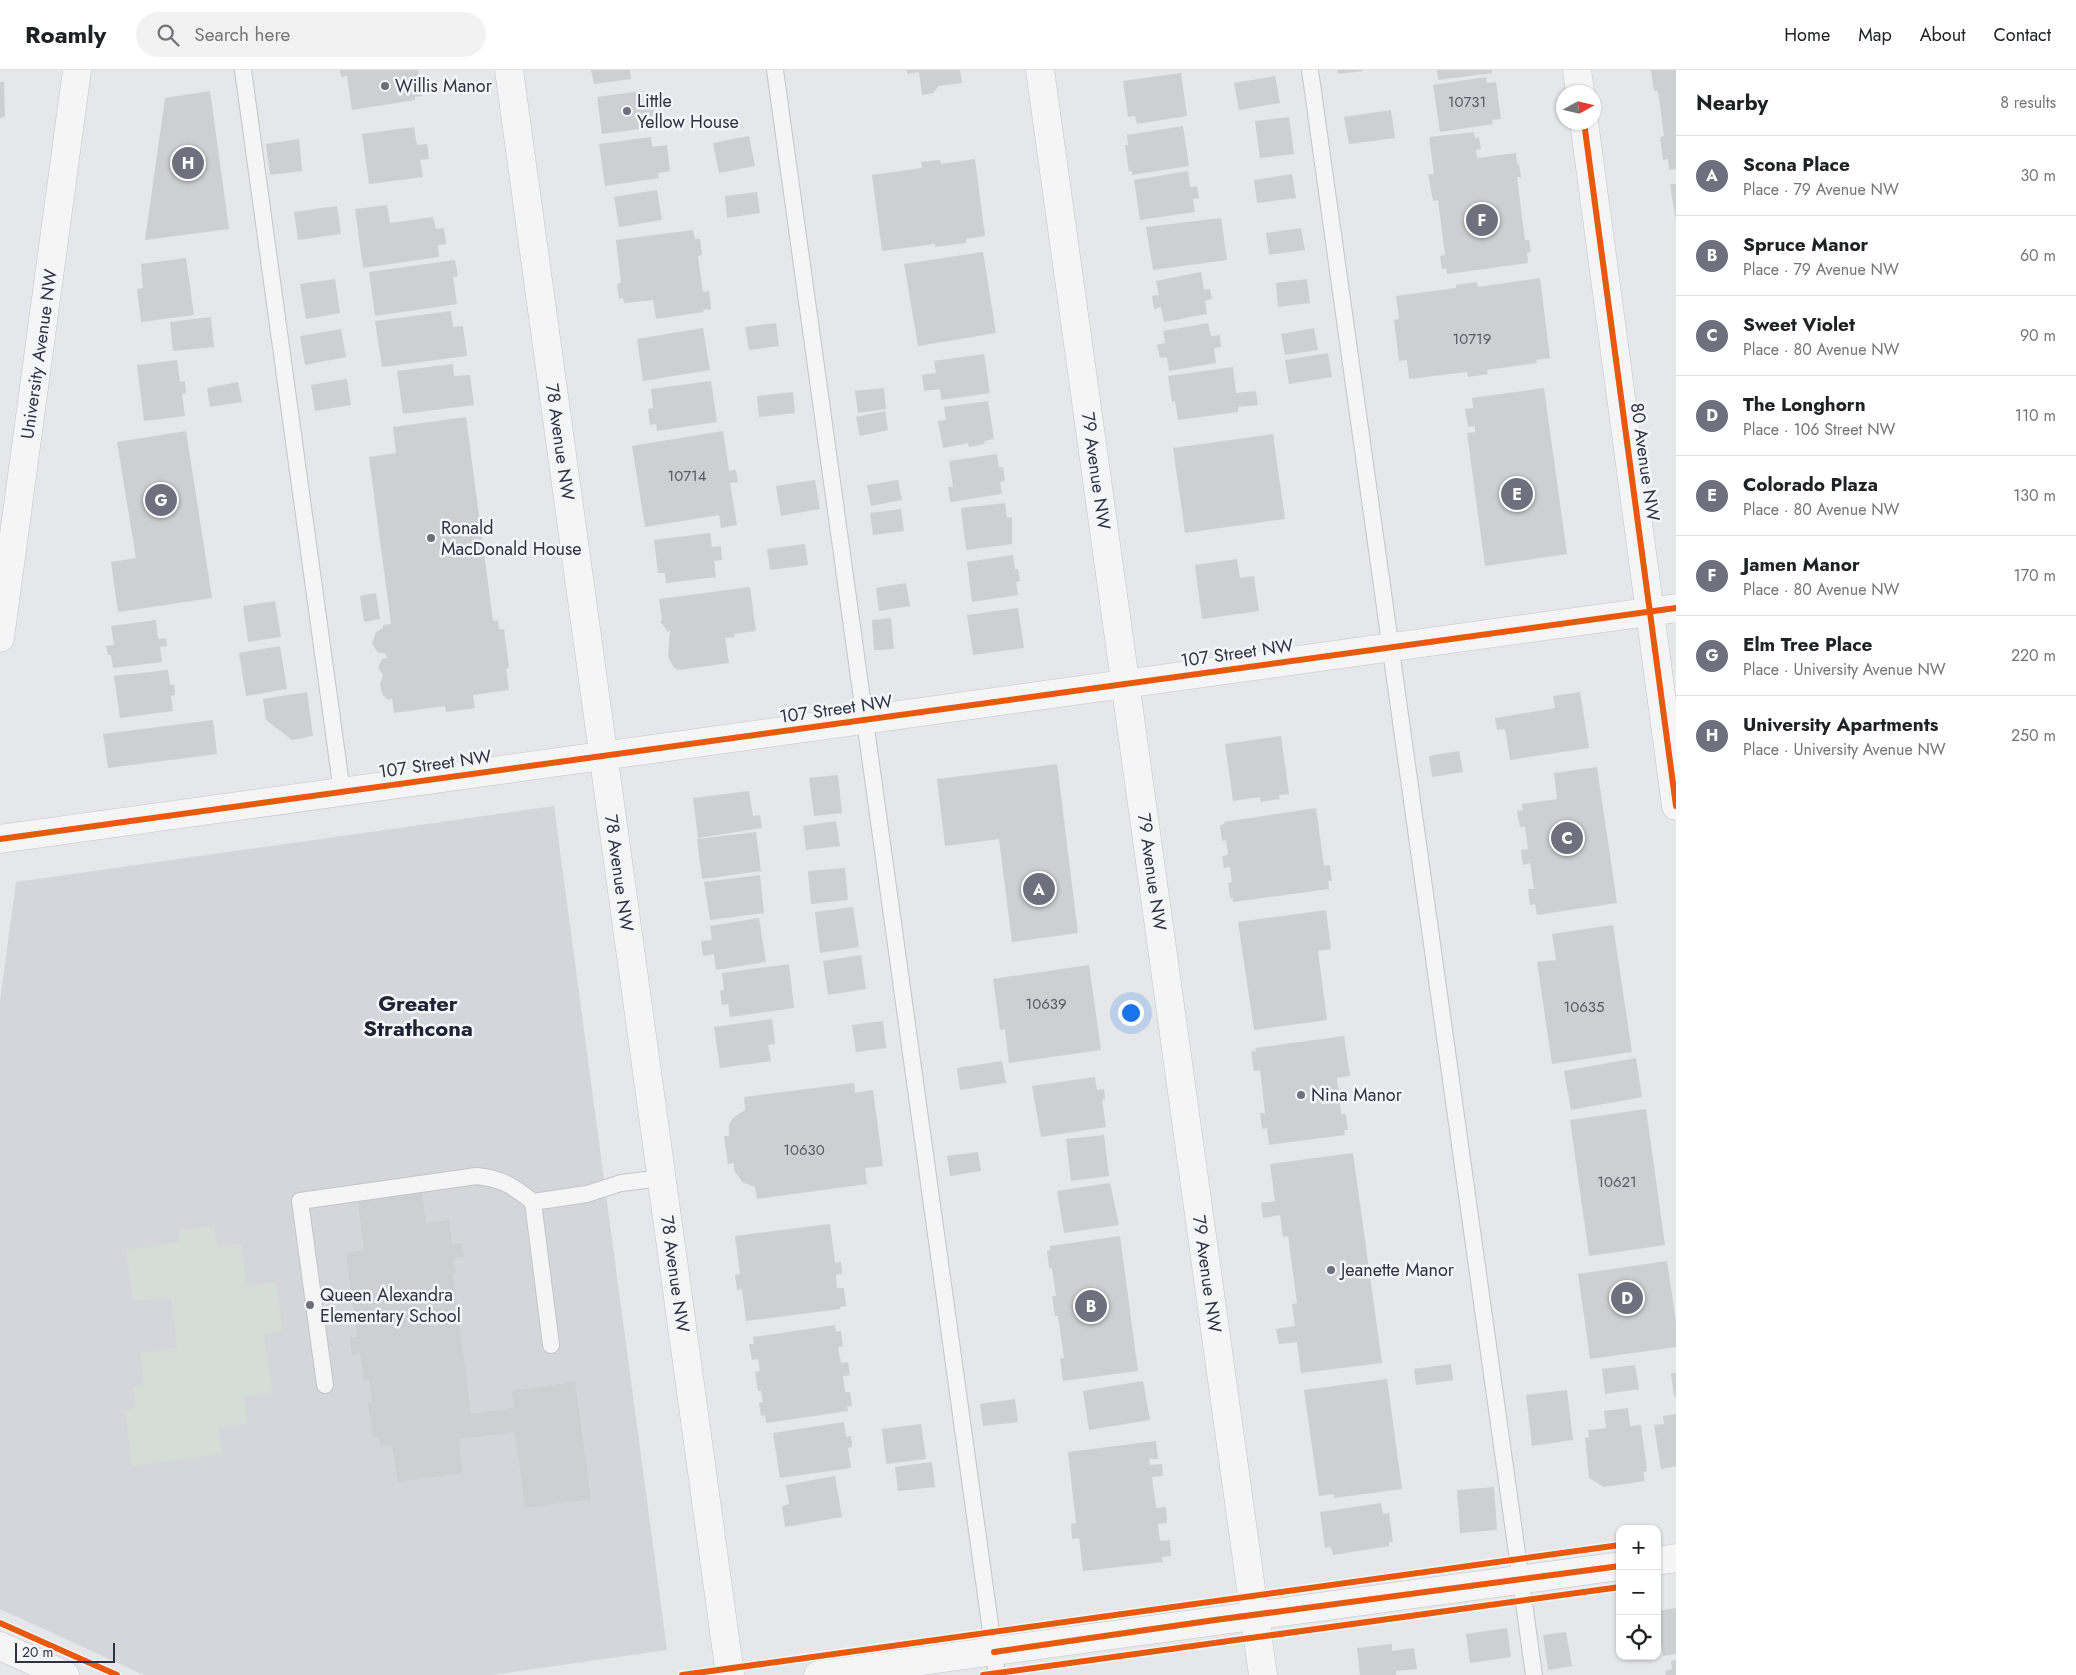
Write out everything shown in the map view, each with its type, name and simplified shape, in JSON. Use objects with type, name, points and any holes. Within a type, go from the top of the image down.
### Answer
[{"type":"street","name":"University Avenue NW","points":[[0,638],[77,70]]},
{"type":"street","name":"78 Avenue NW","points":[[509,70],[730,1675]]},
{"type":"street","name":"79 Avenue NW","points":[[1040,70],[1263,1675]]},
{"type":"street","points":[[1577,70],[1579,85]]},
{"type":"street","name":"80 Avenue NW","points":[[1585,130],[1676,806]]},
{"type":"street","name":"107 Street NW","points":[[0,839],[1676,608]]},
{"type":"street","points":[[1661,1560],[1676,1558]]},
{"type":"street","points":[[818,1675],[996,1664],[1254,1614],[1616,1567]]},
{"type":"street","points":[[0,1646],[65,1675]]},
{"type":"lane","points":[[243,70],[342,792]]},
{"type":"lane","points":[[775,70],[996,1664]]},
{"type":"lane","points":[[1310,70],[1389,647],[1534,1675]]},
{"type":"lane","points":[[325,1385],[300,1202],[477,1176],[511,1184],[533,1202],[551,1346]]},
{"type":"lane","points":[[533,1202],[587,1194],[621,1183],[662,1178]]},
{"type":"shaded area","name":"Queen Alexandra Elementary School","points":[[554,806],[667,1650],[493,1675],[144,1675],[0,1609],[0,1001],[16,882]]},
{"type":"shaded area","points":[[214,1226],[217,1247],[241,1244],[247,1286],[276,1282],[283,1331],[264,1334],[272,1393],[244,1397],[247,1424],[218,1428],[222,1454],[132,1466],[125,1410],[136,1408],[133,1387],[144,1385],[140,1353],[177,1348],[171,1297],[133,1301],[126,1250],[179,1242],[178,1230]]},
{"type":"building","name":"Willis Manor","points":[[340,70],[418,70],[422,96],[415,97],[415,100],[352,110],[347,76],[341,77]]},
{"type":"building","points":[[591,70],[630,70],[631,79],[594,84]]},
{"type":"building","points":[[907,70],[960,70],[962,83],[939,86],[933,93],[922,95],[919,72],[907,74]]},
{"type":"building","points":[[1337,70],[1362,70],[1363,71],[1338,74]]},
{"type":"building","points":[[1437,70],[1492,70],[1492,73],[1438,80]]},
{"type":"building","points":[[1651,70],[1676,70],[1676,169],[1669,170],[1668,159],[1663,160],[1660,137],[1664,136],[1658,91],[1654,91]]},
{"type":"building","points":[[1181,73],[1187,116],[1137,124],[1135,116],[1128,117],[1123,81]]},
{"type":"building","points":[[1275,76],[1280,103],[1239,110],[1234,83]]},
{"type":"building","points":[[1486,77],[1487,83],[1496,82],[1501,119],[1492,120],[1493,124],[1440,132],[1433,85]]},
{"type":"building","points":[[0,82],[4,82],[5,117],[0,118]]},
{"type":"building","points":[[210,91],[229,229],[145,240],[165,98]]},
{"type":"building","name":"Little Yellow House","points":[[642,91],[644,105],[653,104],[655,116],[646,118],[647,128],[602,134],[597,97]]},
{"type":"building","points":[[1391,110],[1395,138],[1349,144],[1344,117]]},
{"type":"building","points":[[1289,117],[1294,154],[1260,158],[1255,121]]},
{"type":"building","points":[[1183,126],[1189,166],[1132,175],[1132,171],[1129,172],[1125,145],[1128,145],[1127,135]]},
{"type":"building","points":[[414,127],[417,145],[427,144],[429,159],[420,160],[423,177],[369,184],[362,134]]},
{"type":"building","points":[[1474,132],[1475,138],[1479,137],[1481,149],[1476,150],[1477,158],[1516,153],[1521,177],[1517,177],[1525,240],[1529,240],[1531,252],[1527,253],[1528,263],[1447,274],[1446,268],[1442,269],[1440,256],[1445,255],[1438,200],[1433,201],[1428,174],[1434,174],[1429,137]]},
{"type":"building","points":[[749,136],[755,166],[719,173],[713,143]]},
{"type":"building","points":[[651,137],[652,147],[667,145],[670,171],[658,173],[659,178],[605,186],[599,144]]},
{"type":"building","points":[[299,139],[302,171],[270,175],[266,144]]},
{"type":"building","points":[[975,159],[985,236],[966,239],[966,243],[935,247],[935,244],[882,251],[872,175],[922,168],[921,162],[940,160],[941,164]]},
{"type":"building","points":[[1188,171],[1190,187],[1197,186],[1199,198],[1193,199],[1195,212],[1140,220],[1134,180]]},
{"type":"building","points":[[1292,174],[1296,198],[1257,203],[1254,180]]},
{"type":"building","points":[[1670,184],[1676,184],[1676,217],[1675,217]]},
{"type":"building","points":[[657,190],[662,220],[619,227],[614,197]]},
{"type":"building","points":[[757,192],[760,213],[727,218],[725,196]]},
{"type":"building","points":[[387,205],[390,223],[433,217],[436,229],[444,228],[446,244],[438,245],[439,257],[363,268],[355,209]]},
{"type":"building","points":[[337,206],[341,234],[298,240],[294,212]]},
{"type":"building","points":[[1221,218],[1227,260],[1153,270],[1146,227]]},
{"type":"building","points":[[1301,228],[1305,250],[1269,255],[1266,233]]},
{"type":"building","points":[[693,230],[695,239],[700,239],[702,255],[698,256],[703,292],[709,291],[711,309],[703,310],[704,312],[656,319],[653,300],[624,303],[623,298],[619,299],[617,284],[621,283],[616,240]]},
{"type":"building","points":[[983,252],[996,333],[918,346],[904,264]]},
{"type":"building","points":[[186,258],[194,315],[141,322],[137,289],[143,288],[141,264]]},
{"type":"building","points":[[455,260],[458,276],[453,277],[457,304],[375,316],[369,272]]},
{"type":"building","points":[[1201,272],[1204,290],[1210,289],[1212,299],[1205,301],[1207,314],[1164,322],[1161,307],[1154,309],[1152,296],[1159,295],[1156,281]]},
{"type":"building","points":[[1540,278],[1550,358],[1536,360],[1537,363],[1487,370],[1488,374],[1468,377],[1467,372],[1409,379],[1407,360],[1399,361],[1394,320],[1399,319],[1396,296],[1456,288],[1456,285],[1477,282],[1478,287]]},
{"type":"building","points":[[335,279],[340,313],[306,319],[300,284]]},
{"type":"building","points":[[1307,279],[1310,303],[1278,307],[1276,283]]},
{"type":"building","points":[[451,311],[453,327],[463,326],[467,356],[382,367],[375,321]]},
{"type":"building","points":[[211,317],[214,347],[173,351],[170,322]]},
{"type":"building","points":[[776,323],[779,346],[749,350],[745,327]]},
{"type":"building","points":[[1208,323],[1211,336],[1220,335],[1221,347],[1214,348],[1216,363],[1169,371],[1167,357],[1160,358],[1157,345],[1165,343],[1163,331]]},
{"type":"building","points":[[703,328],[710,370],[643,381],[637,339]]},
{"type":"building","points":[[1314,328],[1318,350],[1285,355],[1281,334]]},
{"type":"building","points":[[341,329],[346,357],[305,365],[300,336]]},
{"type":"building","points":[[1328,353],[1332,377],[1289,384],[1285,360]]},
{"type":"building","points":[[984,354],[990,393],[941,400],[940,389],[924,391],[922,375],[936,373],[934,361]]},
{"type":"building","points":[[177,360],[180,382],[185,381],[186,393],[182,394],[185,416],[144,421],[137,365]]},
{"type":"building","points":[[453,364],[454,376],[470,375],[474,405],[403,414],[397,371]]},
{"type":"building","points":[[1233,367],[1236,393],[1256,391],[1258,405],[1238,407],[1238,412],[1178,420],[1175,401],[1172,402],[1168,376]]},
{"type":"building","points":[[347,379],[351,405],[315,411],[311,385]]},
{"type":"building","points":[[711,381],[717,422],[657,431],[656,424],[650,425],[648,409],[653,408],[651,389]]},
{"type":"building","points":[[238,382],[242,402],[210,407],[207,388]]},
{"type":"building","points":[[884,388],[886,409],[858,413],[855,391]]},
{"type":"building","points":[[1544,388],[1567,554],[1485,566],[1467,433],[1475,432],[1475,426],[1468,427],[1465,409],[1473,408],[1472,398]]},
{"type":"building","points":[[793,392],[795,413],[759,417],[757,396]]},
{"type":"building","points":[[988,401],[994,439],[984,441],[985,444],[969,447],[968,443],[943,448],[938,421],[946,420],[944,407]]},
{"type":"building","points":[[885,411],[888,430],[860,436],[856,417]]},
{"type":"building","name":"Ronald MacDonald House","points":[[466,417],[493,621],[498,620],[499,629],[504,629],[509,668],[506,669],[509,690],[473,695],[475,708],[446,712],[445,706],[394,713],[392,698],[388,700],[382,694],[380,684],[383,675],[378,668],[382,659],[387,658],[386,654],[377,652],[372,643],[376,632],[383,628],[383,625],[391,624],[369,457],[396,453],[393,427]]},
{"type":"building","points":[[186,431],[212,598],[118,612],[111,562],[136,558],[117,442]]},
{"type":"building","points":[[723,431],[729,471],[736,470],[738,482],[730,483],[737,525],[721,528],[719,515],[645,527],[632,446]]},
{"type":"building","points":[[1273,434],[1285,519],[1185,533],[1173,448]]},
{"type":"building","points":[[997,454],[999,468],[1003,467],[1005,481],[1000,482],[1002,494],[950,502],[948,487],[953,487],[949,461]]},
{"type":"building","points":[[815,480],[820,509],[781,516],[776,486]]},
{"type":"building","points":[[898,480],[902,500],[871,506],[867,485]]},
{"type":"building","points":[[1005,503],[1007,518],[1012,517],[1012,544],[966,550],[961,508]]},
{"type":"building","points":[[901,509],[904,531],[873,535],[870,513]]},
{"type":"building","points":[[710,533],[712,547],[721,546],[722,560],[714,561],[716,577],[666,583],[665,573],[658,573],[654,540]]},
{"type":"building","points":[[805,544],[808,565],[770,570],[767,549]]},
{"type":"building","points":[[1013,555],[1015,569],[1018,569],[1020,581],[1016,582],[1018,595],[972,602],[967,562]]},
{"type":"building","points":[[1237,559],[1240,578],[1254,576],[1259,611],[1202,619],[1195,565]]},
{"type":"building","points":[[906,583],[910,606],[879,611],[876,588]]},
{"type":"building","points":[[750,587],[756,631],[734,634],[735,637],[725,638],[729,663],[679,670],[674,668],[668,657],[670,630],[668,632],[660,621],[662,620],[659,599]]},
{"type":"building","points":[[376,593],[380,619],[364,622],[360,596]]},
{"type":"building","points":[[275,601],[281,637],[248,642],[243,606]]},
{"type":"building","points":[[1018,608],[1024,648],[973,655],[967,615]]},
{"type":"building","points":[[891,618],[894,649],[874,650],[872,620]]},
{"type":"building","points":[[156,620],[158,639],[166,638],[167,646],[160,647],[162,662],[113,668],[111,655],[108,655],[106,646],[114,645],[111,626]]},
{"type":"building","points":[[280,646],[287,689],[246,696],[239,653]]},
{"type":"building","points":[[168,670],[170,685],[174,684],[175,695],[171,696],[173,711],[120,718],[114,676]]},
{"type":"building","points":[[307,692],[313,736],[292,740],[266,720],[263,699]]},
{"type":"building","points":[[1580,692],[1589,748],[1510,760],[1505,729],[1497,730],[1495,718],[1555,708],[1553,696]]},
{"type":"building","points":[[213,720],[217,754],[108,768],[103,734]]},
{"type":"building","points":[[1281,736],[1289,794],[1279,795],[1280,799],[1261,802],[1260,797],[1233,801],[1225,744]]},
{"type":"building","points":[[1459,751],[1463,772],[1432,777],[1429,756]]},
{"type":"building","points":[[1057,764],[1078,933],[1012,942],[999,839],[945,846],[937,779]]},
{"type":"building","points":[[1597,767],[1617,903],[1537,915],[1535,904],[1530,905],[1528,889],[1534,889],[1530,863],[1523,865],[1521,850],[1528,849],[1525,827],[1520,827],[1517,811],[1523,810],[1522,804],[1557,799],[1554,773]]},
{"type":"building","points":[[838,775],[842,813],[814,816],[809,778]]},
{"type":"building","points":[[749,791],[753,816],[760,815],[762,828],[698,838],[693,798]]},
{"type":"building","points":[[1316,808],[1324,866],[1330,865],[1332,881],[1328,881],[1329,889],[1233,902],[1233,898],[1230,898],[1228,883],[1232,882],[1230,867],[1224,868],[1222,856],[1228,855],[1226,840],[1222,841],[1220,825],[1225,824],[1224,822]]},
{"type":"building","points":[[836,821],[840,846],[806,850],[803,826]]},
{"type":"building","points":[[756,832],[761,871],[702,879],[697,839]]},
{"type":"building","points":[[845,868],[848,900],[811,904],[808,871]]},
{"type":"building","points":[[760,875],[764,913],[710,920],[704,882]]},
{"type":"building","points":[[853,907],[859,947],[820,953],[815,912]]},
{"type":"building","points":[[1326,910],[1331,949],[1318,951],[1327,1020],[1254,1030],[1238,922]]},
{"type":"building","points":[[759,918],[766,962],[716,970],[714,954],[703,956],[701,941],[712,940],[710,926]]},
{"type":"building","points":[[1613,925],[1632,1052],[1552,1064],[1537,962],[1556,960],[1552,934]]},
{"type":"building","points":[[861,955],[866,989],[828,995],[823,961]]},
{"type":"building","points":[[789,964],[794,1008],[730,1017],[728,1004],[722,1005],[720,991],[724,990],[722,973]]},
{"type":"building","points":[[1089,965],[1101,1050],[1009,1063],[1005,1029],[1000,1030],[993,979]]},
{"type":"building","points":[[772,1019],[775,1044],[768,1045],[771,1061],[720,1068],[714,1027]]},
{"type":"building","points":[[883,1021],[886,1048],[856,1052],[852,1025]]},
{"type":"building","name":"Nina Manor","points":[[1344,1036],[1350,1076],[1337,1078],[1341,1114],[1346,1114],[1348,1130],[1344,1130],[1345,1135],[1269,1145],[1267,1128],[1262,1129],[1260,1113],[1265,1113],[1260,1070],[1254,1071],[1251,1052],[1256,1051],[1255,1048]]},
{"type":"building","points":[[1636,1058],[1642,1097],[1571,1110],[1564,1071]]},
{"type":"building","points":[[1002,1061],[1006,1083],[960,1090],[957,1068]]},
{"type":"building","points":[[1095,1077],[1097,1090],[1104,1089],[1105,1099],[1102,1100],[1106,1127],[1041,1137],[1032,1086]]},
{"type":"building","points":[[854,1083],[855,1093],[873,1090],[883,1166],[865,1168],[867,1184],[757,1199],[755,1187],[742,1182],[734,1170],[734,1163],[728,1164],[724,1136],[729,1136],[729,1125],[733,1118],[745,1110],[744,1097]]},
{"type":"building","points":[[1646,1109],[1665,1245],[1589,1256],[1570,1120]]},
{"type":"building","points":[[1104,1135],[1109,1176],[1071,1181],[1066,1139]]},
{"type":"building","points":[[978,1152],[981,1171],[950,1176],[947,1156]]},
{"type":"building","name":"Jeanette Manor","points":[[1353,1153],[1382,1363],[1301,1373],[1297,1342],[1279,1344],[1276,1329],[1295,1326],[1292,1304],[1297,1303],[1288,1236],[1283,1237],[1280,1215],[1263,1218],[1261,1203],[1275,1201],[1270,1164]]},
{"type":"building","points":[[1110,1183],[1119,1225],[1064,1233],[1057,1191]]},
{"type":"building","points":[[422,1193],[426,1223],[449,1220],[452,1244],[462,1243],[464,1257],[454,1258],[456,1273],[453,1273],[471,1414],[514,1408],[512,1391],[575,1382],[591,1499],[525,1508],[515,1432],[459,1439],[463,1473],[398,1482],[392,1446],[380,1447],[379,1437],[373,1438],[368,1403],[372,1402],[369,1380],[364,1381],[360,1353],[352,1355],[350,1337],[357,1337],[346,1253],[364,1250],[358,1201]]},
{"type":"building","points":[[830,1224],[835,1263],[841,1262],[842,1274],[836,1275],[837,1288],[844,1288],[846,1306],[840,1307],[840,1309],[746,1321],[742,1289],[737,1290],[735,1275],[740,1274],[735,1236]]},
{"type":"building","points":[[1120,1236],[1138,1371],[1063,1381],[1060,1359],[1064,1358],[1058,1316],[1055,1316],[1052,1296],[1056,1296],[1052,1268],[1049,1268],[1047,1251],[1050,1250],[1050,1246]]},
{"type":"building","points":[[1667,1261],[1676,1322],[1676,1347],[1590,1359],[1578,1274]]},
{"type":"building","points":[[835,1325],[836,1332],[841,1331],[843,1347],[838,1347],[841,1363],[848,1362],[850,1375],[843,1376],[845,1392],[850,1392],[852,1406],[847,1407],[848,1411],[766,1423],[765,1415],[761,1416],[759,1403],[763,1402],[761,1391],[758,1391],[755,1372],[760,1371],[758,1359],[752,1360],[749,1344],[754,1344],[753,1337]]},
{"type":"building","points":[[1451,1364],[1453,1380],[1416,1385],[1414,1369]]},
{"type":"building","points":[[1635,1365],[1639,1389],[1605,1394],[1602,1369]]},
{"type":"building","points":[[1671,1373],[1676,1373],[1676,1397],[1674,1397]]},
{"type":"building","points":[[1387,1379],[1402,1489],[1334,1498],[1334,1494],[1319,1496],[1304,1390]]},
{"type":"building","points":[[1143,1381],[1150,1420],[1089,1430],[1083,1391]]},
{"type":"building","points":[[1567,1390],[1573,1440],[1532,1446],[1526,1395]]},
{"type":"building","points":[[1015,1399],[1018,1422],[983,1426],[980,1404]]},
{"type":"building","points":[[1628,1408],[1630,1426],[1641,1425],[1647,1471],[1643,1472],[1645,1481],[1604,1487],[1589,1478],[1585,1438],[1589,1437],[1588,1430],[1606,1428],[1604,1411]]},
{"type":"building","points":[[1676,1414],[1676,1466],[1661,1469],[1654,1425],[1664,1424],[1663,1416]]},
{"type":"building","points":[[844,1422],[846,1437],[851,1436],[852,1447],[848,1448],[851,1468],[780,1478],[773,1433]]},
{"type":"building","points":[[921,1424],[926,1459],[886,1464],[882,1429]]},
{"type":"building","points":[[1156,1441],[1158,1459],[1149,1459],[1150,1465],[1162,1464],[1163,1476],[1152,1477],[1156,1508],[1166,1507],[1167,1523],[1158,1524],[1160,1541],[1170,1540],[1171,1556],[1162,1557],[1163,1562],[1083,1571],[1079,1538],[1072,1539],[1071,1524],[1076,1523],[1068,1452]]},
{"type":"building","points":[[932,1462],[935,1487],[898,1491],[895,1467]]},
{"type":"building","points":[[835,1476],[842,1517],[785,1527],[782,1506],[789,1504],[786,1485]]},
{"type":"building","points":[[1494,1487],[1497,1530],[1460,1533],[1457,1490]]},
{"type":"building","points":[[1381,1503],[1383,1514],[1389,1513],[1393,1542],[1389,1542],[1389,1546],[1333,1555],[1331,1547],[1325,1548],[1320,1512]]},
{"type":"building","points":[[1676,1608],[1676,1654],[1663,1656],[1661,1610]]},
{"type":"building","points":[[1507,1628],[1511,1657],[1470,1663],[1466,1634]]},
{"type":"building","points":[[1566,1632],[1572,1666],[1548,1670],[1543,1635]]},
{"type":"building","points":[[1392,1644],[1392,1651],[1414,1648],[1417,1669],[1396,1671],[1396,1675],[1360,1675],[1357,1648]]},
{"type":"building","points":[[1676,1660],[1676,1675],[1666,1675],[1665,1671],[1672,1669],[1671,1661]]},
{"type":"cycle path","points":[[1585,130],[1676,806]]},
{"type":"cycle path","points":[[0,839],[1676,608]]},
{"type":"cycle path","points":[[682,1675],[1616,1546]]},
{"type":"cycle path","points":[[994,1652],[1215,1620],[1616,1567]]},
{"type":"cycle path","points":[[983,1675],[1616,1588]]},
{"type":"cycle path","points":[[0,1623],[117,1675]]},
{"type":"place","name":"Willis Manor","points":[[385,86]]},
{"type":"place","name":"Little Yellow House","points":[[627,111]]},
{"type":"place","name":"University Apartments","points":[[188,163]]},
{"type":"place","name":"Jamen Manor","points":[[1482,220]]},
{"type":"place","name":"Colorado Plaza","points":[[1517,494]]},
{"type":"place","name":"Elm Tree Place","points":[[161,500]]},
{"type":"place","name":"Ronald MacDonald House","points":[[431,538]]},
{"type":"place","name":"Sweet Violet","points":[[1567,838]]},
{"type":"place","name":"Scona Place","points":[[1039,889]]},
{"type":"place","name":"Nina Manor","points":[[1301,1095]]},
{"type":"place","name":"Jeanette Manor","points":[[1331,1270]]},
{"type":"place","name":"The Longhorn","points":[[1627,1298]]},
{"type":"place","name":"Queen Alexandra Elementary School","points":[[310,1305]]},
{"type":"place","name":"Spruce Manor","points":[[1091,1306]]},
{"type":"district","name":"Greater Strathcona","points":[[418,1016]]}]
